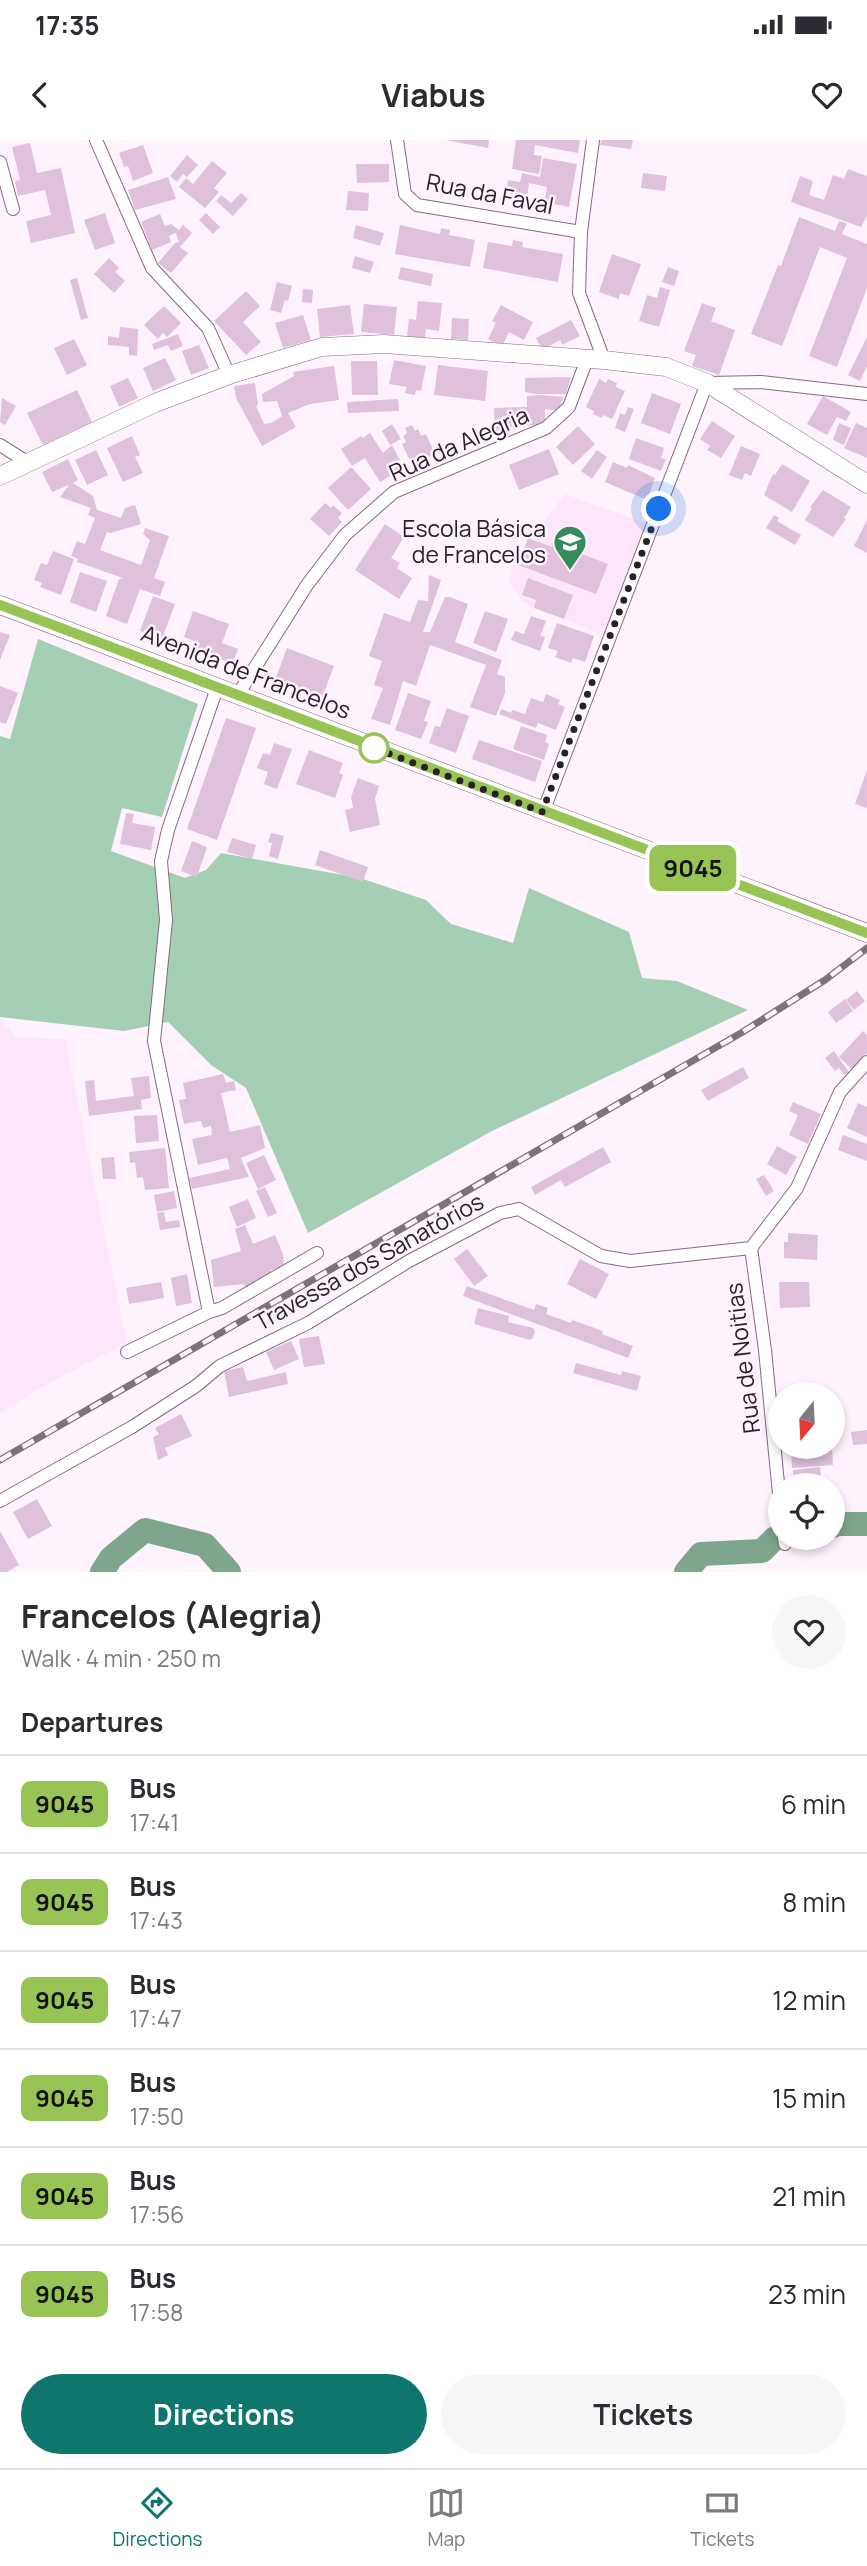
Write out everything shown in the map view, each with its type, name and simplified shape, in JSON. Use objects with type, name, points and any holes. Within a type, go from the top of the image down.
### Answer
[{"type":"main road","points":[[0,476],[155,403],[229,375],[322,348],[384,344],[595,359],[666,367],[707,383],[867,484]]},
{"type":"main road","name":"Avenida de Francelos","points":[[0,605],[867,933]]},
{"type":"street","points":[[96,140],[152,268],[208,328],[229,375]]},
{"type":"street","name":"Rua da Faval","points":[[397,140],[405,194],[417,205],[581,232]]},
{"type":"street","points":[[593,140],[581,232],[579,293],[595,359]]},
{"type":"street","points":[[0,162],[13,209]]},
{"type":"street","name":"Rua da Alegria","points":[[237,696],[307,585],[345,535],[394,492],[546,428],[569,407],[595,359]]},
{"type":"street","points":[[542,812],[707,383],[761,382],[867,394]]},
{"type":"street","points":[[0,445],[27,462]]},
{"type":"street","points":[[209,1312],[154,1041],[166,920],[161,861],[167,830],[217,688]]},
{"type":"street","points":[[751,1248],[797,1188],[840,1092],[867,1062]]},
{"type":"street","name":"Travessa dos Sanatórios","points":[[0,1501],[132,1427],[196,1386],[220,1366],[308,1323],[409,1261],[500,1213],[519,1209],[601,1256],[630,1261],[751,1248]]},
{"type":"street","name":"Rua de Noitias","points":[[751,1248],[765,1350],[777,1473]]},
{"type":"street","points":[[127,1352],[222,1308],[317,1254]]},
{"type":"shaded area","name":"Escola Básica de Francelos","points":[[565,494],[649,524],[603,635],[523,602],[509,581],[514,562]]},
{"type":"shaded area","points":[[0,1018],[16,1037],[65,1039],[127,1343],[49,1383],[0,1413]]},
{"type":"green space","points":[[38,639],[198,704],[162,817],[122,808],[111,851],[185,878],[206,870],[221,853],[360,878],[426,900],[451,924],[513,943],[529,888],[629,932],[642,978],[677,981],[748,1010],[492,1131],[308,1233],[246,1088],[211,1065],[168,1022],[124,1031],[0,1017],[0,736],[10,739]]},
{"type":"building","points":[[445,140],[489,140],[488,148]]},
{"type":"building","points":[[516,140],[580,140],[578,153],[535,145],[534,155],[542,156],[539,174],[512,169]]},
{"type":"building","points":[[601,140],[633,140],[631,149],[600,145]]},
{"type":"building","points":[[30,143],[37,173],[61,168],[75,233],[31,243],[26,221],[51,215],[45,190],[18,196],[15,181],[20,180],[12,147]]},
{"type":"building","points":[[143,145],[153,173],[133,181],[128,166],[124,167],[119,153]]},
{"type":"building","points":[[187,155],[198,165],[187,177],[183,174],[177,182],[170,176]]},
{"type":"building","points":[[543,158],[577,164],[569,207],[544,202],[547,187],[529,183],[527,197],[506,193],[508,180],[520,182],[522,173],[540,177]]},
{"type":"building","points":[[212,161],[227,173],[214,188],[219,192],[205,208],[179,187],[186,178],[193,184]]},
{"type":"building","points":[[356,164],[389,164],[389,182],[357,183]]},
{"type":"building","points":[[848,169],[867,176],[867,216],[861,227],[791,202],[800,176],[813,181],[809,195],[824,200],[833,175],[844,179]]},
{"type":"building","points":[[643,173],[667,176],[665,191],[641,188]]},
{"type":"building","points":[[168,177],[176,199],[135,210],[128,190]]},
{"type":"building","points":[[348,191],[369,193],[368,211],[346,210]]},
{"type":"building","points":[[241,193],[248,199],[233,216],[216,201],[221,195],[231,203]]},
{"type":"building","points":[[105,213],[115,243],[95,250],[84,220]]},
{"type":"building","points":[[206,213],[220,227],[213,234],[199,220]]},
{"type":"building","points":[[160,214],[165,226],[171,224],[179,230],[183,225],[192,233],[180,247],[188,253],[171,273],[158,263],[175,243],[179,242],[176,233],[169,236],[171,242],[152,250],[141,222]]},
{"type":"building","points":[[799,217],[835,231],[839,221],[847,223],[842,234],[867,244],[867,288],[837,367],[809,356],[847,258],[820,247],[782,346],[751,334]]},
{"type":"building","points":[[356,225],[384,233],[380,246],[353,238]]},
{"type":"building","points":[[400,225],[440,234],[441,228],[450,230],[449,235],[475,240],[470,267],[395,254]]},
{"type":"building","points":[[513,240],[523,242],[522,247],[563,254],[558,282],[483,268],[488,242],[512,246]]},
{"type":"building","points":[[612,254],[641,264],[629,296],[620,293],[619,299],[599,292]]},
{"type":"building","points":[[355,256],[374,262],[370,273],[352,268]]},
{"type":"building","points":[[109,258],[119,268],[115,272],[125,281],[114,293],[94,274]]},
{"type":"building","points":[[401,267],[433,274],[431,286],[398,279]]},
{"type":"building","points":[[668,267],[679,271],[674,286],[662,282]]},
{"type":"building","points":[[77,278],[88,318],[81,320],[70,280]]},
{"type":"building","points":[[277,282],[292,286],[281,313],[270,310]]},
{"type":"building","points":[[660,287],[670,290],[659,327],[639,321],[647,295],[657,298]]},
{"type":"building","points":[[303,289],[313,290],[312,303],[302,302]]},
{"type":"building","points":[[246,291],[260,306],[243,322],[261,342],[246,355],[214,321]]},
{"type":"building","points":[[418,301],[442,303],[439,331],[426,329],[425,339],[407,337],[409,319],[416,320]]},
{"type":"building","points":[[702,303],[716,308],[711,321],[735,330],[719,375],[692,366],[696,355],[684,351]]},
{"type":"building","points":[[364,304],[397,307],[394,335],[361,332]]},
{"type":"building","points":[[350,305],[354,334],[320,337],[317,309]]},
{"type":"building","points":[[501,305],[533,322],[524,340],[509,332],[502,346],[488,339],[496,323],[492,321]]},
{"type":"building","points":[[164,306],[181,323],[167,337],[163,333],[158,339],[144,325]]},
{"type":"building","points":[[303,315],[311,340],[283,348],[275,323]]},
{"type":"building","points":[[452,318],[469,319],[468,340],[451,339]]},
{"type":"building","points":[[571,320],[580,336],[562,345],[560,340],[542,350],[536,338]]},
{"type":"building","points":[[120,327],[138,329],[137,356],[129,355],[129,347],[108,345],[108,336],[119,338]]},
{"type":"building","points":[[178,334],[183,346],[171,351],[168,345],[154,350],[152,344]]},
{"type":"building","points":[[867,337],[867,366],[860,381],[848,375]]},
{"type":"building","points":[[74,339],[87,365],[67,375],[54,348]]},
{"type":"building","points":[[199,345],[209,368],[191,375],[182,351]]},
{"type":"building","points":[[165,358],[176,380],[153,391],[143,368]]},
{"type":"building","points":[[394,360],[426,366],[421,391],[416,390],[415,395],[405,393],[407,387],[389,384]]},
{"type":"building","points":[[351,361],[377,361],[378,395],[352,395]]},
{"type":"building","points":[[438,365],[488,371],[485,401],[434,395]]},
{"type":"building","points":[[334,366],[339,400],[310,404],[288,413],[296,427],[262,446],[236,398],[234,386],[255,383],[256,406],[264,424],[271,423],[282,416],[277,401],[263,402],[262,394],[294,376],[293,372]]},
{"type":"building","points":[[571,377],[566,394],[525,392],[525,378]]},
{"type":"building","points":[[128,378],[138,398],[119,407],[110,386]]},
{"type":"building","points":[[599,379],[606,383],[608,379],[617,383],[616,387],[625,391],[612,419],[593,414],[594,411],[586,407]]},
{"type":"building","points":[[77,390],[92,422],[43,445],[27,413]]},
{"type":"building","points":[[652,393],[681,404],[670,434],[641,423]]},
{"type":"building","points":[[527,396],[563,397],[559,411],[545,409],[545,424],[509,427],[506,438],[495,435],[494,408],[527,407]]},
{"type":"building","points":[[823,396],[851,412],[846,421],[837,417],[827,435],[807,424]]},
{"type":"building","points":[[2,398],[16,406],[5,425],[0,422]]},
{"type":"building","points":[[398,399],[399,411],[348,413],[347,402]]},
{"type":"building","points":[[628,407],[634,409],[625,432],[615,428],[620,413],[625,415]]},
{"type":"building","points":[[712,421],[735,436],[721,458],[707,450],[710,446],[700,439]]},
{"type":"building","points":[[839,423],[851,428],[844,445],[833,440]]},
{"type":"building","points":[[856,423],[867,428],[867,458],[844,448]]},
{"type":"building","points":[[392,424],[401,439],[390,445],[382,431]]},
{"type":"building","points":[[412,425],[415,431],[418,429],[421,436],[426,434],[435,454],[412,465],[402,444],[406,442],[403,436],[407,433],[405,428]]},
{"type":"building","points":[[578,426],[595,444],[573,465],[556,447]]},
{"type":"building","points":[[370,433],[383,453],[392,445],[404,468],[380,482],[365,458],[352,466],[341,449]]},
{"type":"building","points":[[132,436],[140,455],[135,457],[143,473],[123,482],[107,448]]},
{"type":"building","points":[[636,438],[664,448],[661,458],[666,459],[661,471],[629,459]]},
{"type":"building","points":[[741,446],[760,454],[751,476],[745,473],[742,480],[729,475]]},
{"type":"building","points":[[549,449],[559,474],[519,490],[509,465]]},
{"type":"building","points":[[96,450],[108,475],[87,485],[75,460]]},
{"type":"building","points":[[597,450],[607,457],[592,479],[581,471]]},
{"type":"building","points":[[68,459],[78,480],[73,483],[93,496],[97,510],[121,518],[125,508],[135,505],[141,524],[107,532],[100,550],[141,565],[150,540],[143,534],[145,528],[169,536],[154,578],[165,582],[160,596],[140,589],[127,624],[106,616],[119,579],[123,578],[77,562],[78,559],[71,556],[77,541],[85,544],[95,518],[88,515],[91,508],[60,497],[69,485],[52,492],[42,472]]},
{"type":"building","points":[[613,462],[627,468],[628,465],[655,478],[647,500],[605,482]]},
{"type":"building","points":[[782,464],[810,481],[792,512],[764,495],[773,474],[775,475]]},
{"type":"building","points":[[351,467],[371,489],[348,510],[328,488]]},
{"type":"building","points":[[823,490],[851,507],[833,537],[805,520],[812,508],[810,507]]},
{"type":"building","points":[[325,503],[331,508],[333,505],[342,513],[338,518],[342,522],[329,536],[310,519]]},
{"type":"building","points":[[774,515],[779,518],[777,521],[801,535],[795,545],[766,528]]},
{"type":"building","points":[[867,520],[867,553],[854,546]]},
{"type":"building","points":[[385,524],[404,537],[391,558],[400,563],[397,568],[412,578],[399,599],[355,570]]},
{"type":"building","points":[[528,538],[552,547],[553,543],[608,564],[596,594],[518,565]]},
{"type":"building","points":[[53,551],[74,559],[61,595],[40,587],[42,583],[34,580],[41,563],[47,565]]},
{"type":"building","points":[[80,572],[107,581],[96,612],[70,602]]},
{"type":"building","points":[[429,575],[441,580],[423,632],[430,632],[445,597],[468,604],[455,642],[502,660],[497,674],[505,677],[505,693],[496,716],[470,707],[486,665],[430,645],[416,686],[403,681],[390,725],[371,719],[383,688],[374,685],[382,661],[369,656],[384,613],[410,622],[418,600],[428,601]]},
{"type":"building","points":[[528,578],[573,595],[564,619],[534,608],[536,600],[522,595]]},
{"type":"building","points":[[153,596],[175,604],[162,639],[140,631]]},
{"type":"building","points":[[193,611],[229,624],[222,643],[238,649],[232,664],[197,648],[199,643],[184,637]]},
{"type":"building","points":[[485,611],[508,619],[496,652],[473,643]]},
{"type":"building","points":[[531,616],[546,621],[540,636],[545,637],[540,651],[511,640],[515,631],[524,634]]},
{"type":"building","points":[[557,623],[594,636],[585,662],[573,658],[571,663],[555,657],[558,651],[548,648]]},
{"type":"building","points":[[0,632],[10,635],[0,660]]},
{"type":"building","points":[[287,648],[334,666],[321,700],[275,680]]},
{"type":"building","points":[[0,686],[18,693],[6,724],[0,722]]},
{"type":"building","points":[[408,693],[431,701],[424,721],[428,722],[421,739],[395,730]]},
{"type":"building","points":[[546,694],[560,700],[558,704],[565,707],[556,730],[538,723],[536,728],[499,714],[501,709],[525,714],[531,698],[543,702]]},
{"type":"building","points":[[447,708],[469,716],[456,753],[429,743],[435,726],[440,727]]},
{"type":"building","points":[[226,718],[256,728],[217,840],[187,829]]},
{"type":"building","points":[[521,726],[547,735],[545,742],[549,744],[544,760],[513,749]]},
{"type":"building","points":[[479,740],[542,761],[535,782],[472,759]]},
{"type":"building","points":[[274,743],[292,749],[277,789],[264,784],[268,772],[257,768],[263,753],[270,755]]},
{"type":"building","points":[[309,750],[343,763],[339,773],[343,775],[335,798],[296,784]]},
{"type":"building","points":[[867,770],[867,808],[855,804]]},
{"type":"building","points":[[358,778],[379,786],[375,799],[380,825],[350,832],[345,810],[353,808],[351,797]]},
{"type":"building","points":[[126,813],[134,814],[132,823],[155,827],[151,850],[120,844]]},
{"type":"building","points":[[271,833],[284,836],[278,859],[269,856],[272,843],[268,842]]},
{"type":"building","points":[[232,838],[256,845],[252,859],[227,852]]},
{"type":"building","points":[[192,841],[207,847],[197,877],[181,871]]},
{"type":"building","points":[[320,850],[368,867],[363,882],[315,865]]},
{"type":"building","points":[[857,991],[865,1001],[854,1010],[846,1000]]},
{"type":"building","points":[[845,999],[853,1011],[836,1023],[828,1012]]},
{"type":"building","points":[[863,1031],[867,1035],[867,1053],[852,1069],[839,1057]]},
{"type":"building","points":[[834,1051],[849,1072],[844,1075],[839,1068],[835,1071],[825,1058]]},
{"type":"building","points":[[743,1067],[749,1078],[708,1101],[701,1090]]},
{"type":"building","points":[[223,1074],[226,1083],[234,1081],[236,1090],[221,1093],[230,1132],[260,1125],[265,1148],[241,1158],[249,1177],[192,1189],[189,1178],[230,1169],[227,1158],[198,1165],[192,1139],[212,1135],[211,1126],[203,1128],[201,1121],[184,1124],[179,1100],[186,1099],[183,1083]]},
{"type":"building","points":[[149,1076],[151,1098],[141,1100],[142,1109],[89,1116],[85,1081],[94,1080],[96,1101],[134,1096],[131,1078]]},
{"type":"building","points":[[793,1102],[821,1114],[808,1144],[789,1135],[798,1115],[789,1111]]},
{"type":"building","points":[[858,1103],[867,1107],[867,1137],[847,1128]]},
{"type":"building","points":[[157,1115],[159,1141],[136,1143],[134,1116]]},
{"type":"building","points":[[843,1135],[867,1144],[867,1161],[838,1150]]},
{"type":"building","points":[[777,1146],[797,1157],[786,1175],[767,1164]]},
{"type":"building","points":[[603,1147],[611,1162],[565,1187],[561,1180],[535,1195],[531,1187]]},
{"type":"building","points":[[165,1148],[169,1188],[145,1190],[143,1177],[137,1178],[135,1162],[130,1163],[129,1152]]},
{"type":"building","points":[[264,1155],[276,1180],[258,1189],[246,1163]]},
{"type":"building","points":[[114,1157],[116,1179],[103,1179],[101,1158]]},
{"type":"building","points":[[764,1175],[774,1191],[766,1196],[756,1179]]},
{"type":"building","points":[[265,1187],[277,1213],[268,1217],[256,1191]]},
{"type":"building","points":[[174,1191],[177,1208],[157,1212],[154,1195]]},
{"type":"building","points":[[248,1199],[256,1218],[237,1227],[229,1207]]},
{"type":"building","points":[[164,1212],[166,1222],[179,1220],[180,1227],[160,1230],[157,1213]]},
{"type":"building","points":[[245,1225],[253,1244],[275,1235],[283,1254],[284,1266],[271,1270],[270,1275],[245,1287],[244,1284],[214,1287],[211,1260],[241,1251],[235,1229]]},
{"type":"building","points":[[788,1233],[818,1235],[817,1260],[784,1258],[784,1242],[788,1242]]},
{"type":"building","points":[[467,1249],[488,1276],[474,1286],[454,1259]]},
{"type":"building","points":[[580,1259],[609,1274],[596,1299],[567,1284]]},
{"type":"building","points":[[187,1274],[192,1303],[176,1306],[171,1278]]},
{"type":"building","points":[[161,1282],[164,1298],[129,1304],[126,1288]]},
{"type":"building","points":[[779,1282],[809,1282],[810,1307],[780,1308]]},
{"type":"building","points":[[467,1286],[534,1310],[536,1304],[548,1308],[546,1314],[603,1331],[602,1334],[633,1346],[628,1358],[463,1296]]},
{"type":"building","points":[[478,1308],[509,1316],[508,1322],[533,1328],[533,1338],[530,1340],[474,1324]]},
{"type":"building","points":[[319,1336],[325,1364],[304,1367],[299,1339]]},
{"type":"building","points":[[291,1341],[299,1359],[274,1370],[266,1352]]},
{"type":"building","points":[[576,1363],[621,1375],[622,1371],[641,1376],[637,1391],[573,1373]]},
{"type":"building","points":[[243,1367],[247,1381],[286,1372],[288,1384],[229,1397],[224,1371]]},
{"type":"building","points":[[181,1414],[192,1436],[165,1448],[168,1455],[158,1460],[153,1437],[159,1434],[155,1428]]},
{"type":"building","points":[[867,1430],[867,1444],[853,1445],[851,1432]]},
{"type":"building","points":[[792,1460],[833,1460],[833,1465],[792,1468]]},
{"type":"building","points":[[820,1467],[821,1473],[793,1473],[793,1470]]},
{"type":"building","points":[[37,1499],[52,1526],[28,1539],[13,1512]]},
{"type":"building","points":[[0,1531],[19,1565],[7,1572],[0,1572]]},
{"type":"waterway","points":[[845,1524],[867,1524]]},
{"type":"waterway","points":[[102,1572],[111,1558],[145,1530],[205,1545],[229,1572]]},
{"type":"waterway","points":[[686,1572],[701,1554],[762,1551],[768,1545]]},
{"type":"railway","points":[[0,1460],[741,1033],[825,980],[867,948]]},
{"type":"bus line","name":"9045","points":[[0,605],[554,817],[867,933]]},
{"type":"place","name":"Escola Básica de Francelos","points":[[570,572]]},
{"type":"route","points":[[374,748],[364,744],[542,812],[659,509]]}]
